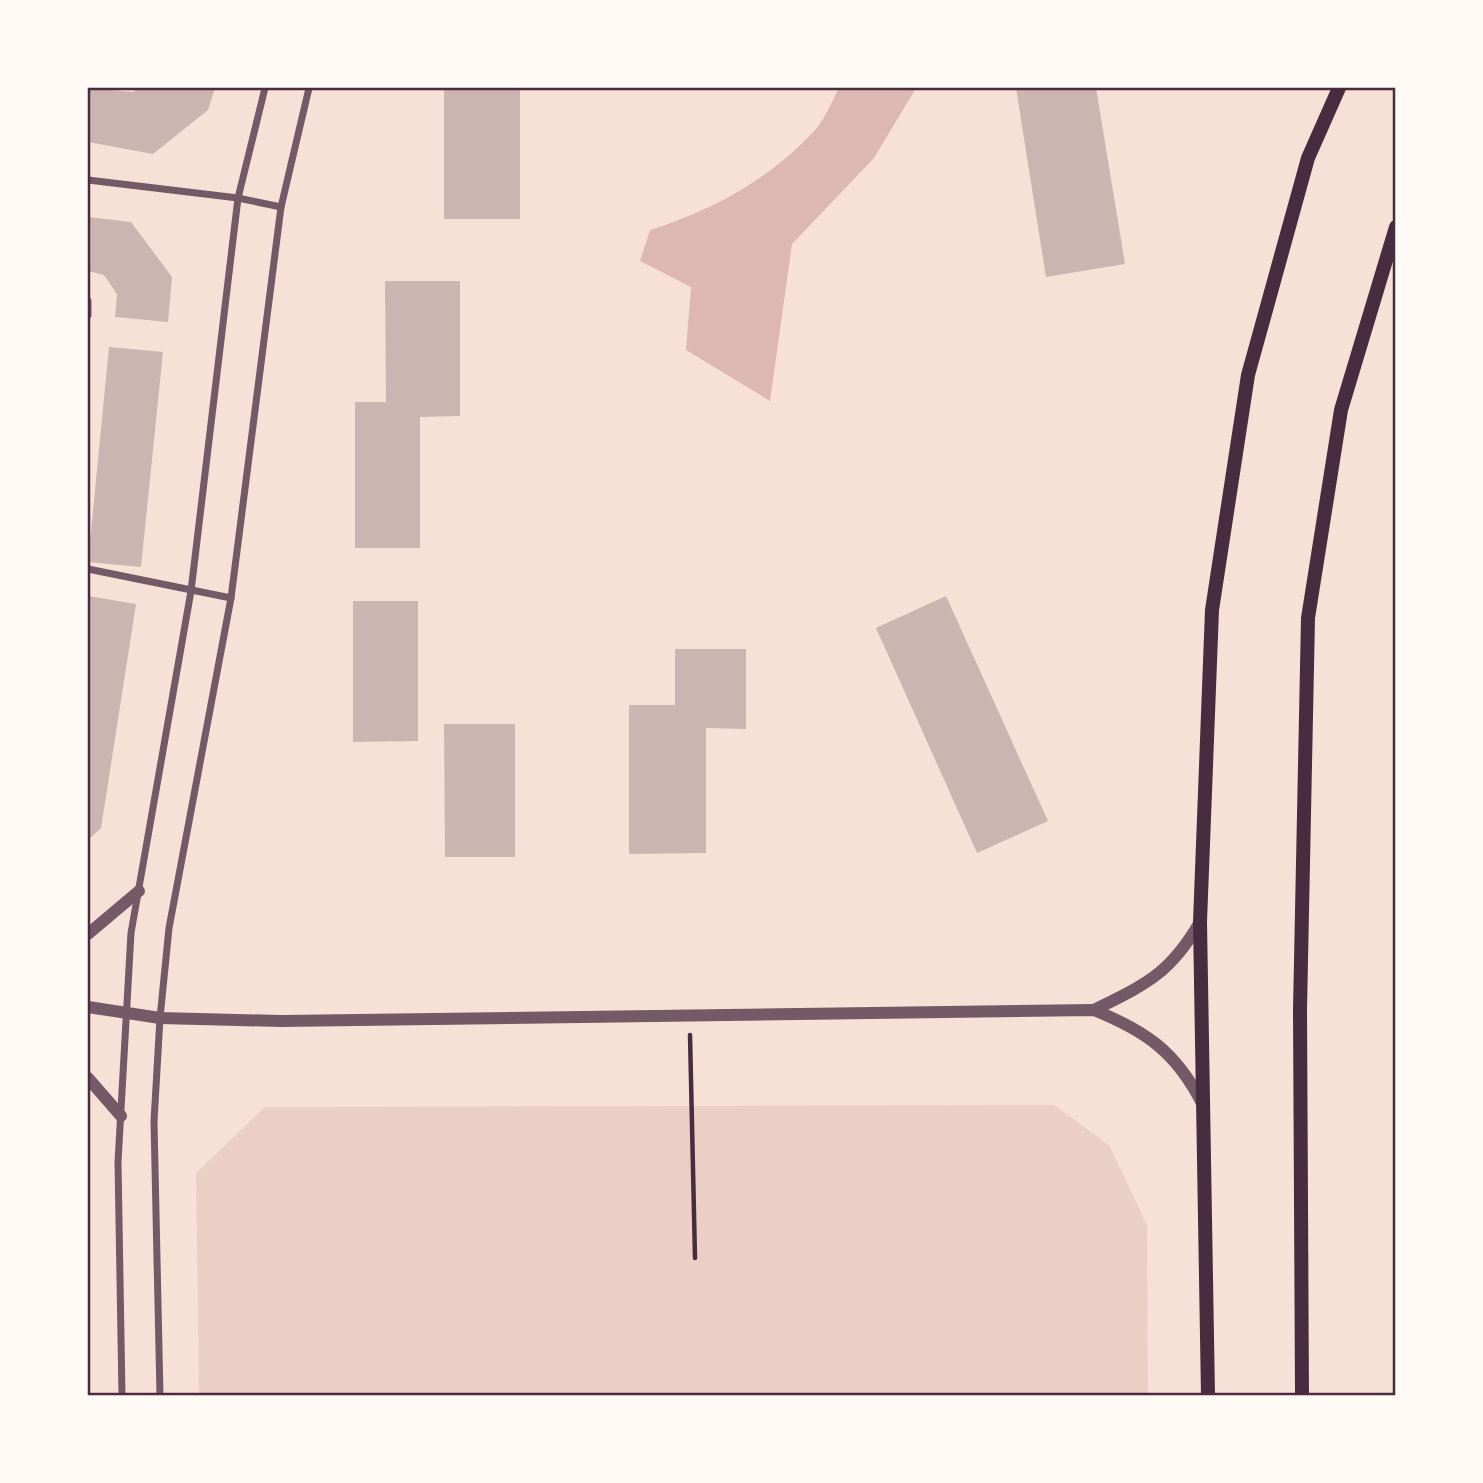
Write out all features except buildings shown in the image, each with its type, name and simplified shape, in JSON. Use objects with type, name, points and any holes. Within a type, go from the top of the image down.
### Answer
[{"type":"main road","points":[[1208,1395],[1200,922],[1212,610],[1248,375],[1308,158],[1339,88]]},
{"type":"main road","points":[[1302,1395],[1300,1010],[1308,618],[1341,410],[1395,227]]},
{"type":"street","points":[[122,1395],[118,1162],[131,933],[191,591],[238,198],[265,88]]},
{"type":"street","points":[[160,1395],[155,1121],[160,1018],[169,928],[231,598],[281,206],[309,88]]},
{"type":"street","points":[[88,180],[238,198],[281,206]]},
{"type":"street","points":[[88,301],[88,315]]},
{"type":"street","points":[[88,569],[231,598]]},
{"type":"street","points":[[88,934],[139,891]]},
{"type":"street","points":[[1094,1010],[1166,970],[1200,922]]},
{"type":"street","points":[[88,1007],[160,1018],[281,1021],[1094,1010],[1130,1024],[1161,1047],[1187,1073],[1202,1103]]},
{"type":"street","points":[[88,1078],[121,1116]]},
{"type":"path","points":[[689,1015],[695,1258]]},
{"type":"shaded area","points":[[839,88],[916,88],[874,158],[792,244],[770,401],[686,350],[691,287],[640,261],[650,230],[718,203],[779,164],[819,126]]},
{"type":"shaded area","points":[[1054,1105],[1109,1145],[1147,1225],[1148,1395],[199,1395],[196,1173],[265,1107]]}]
